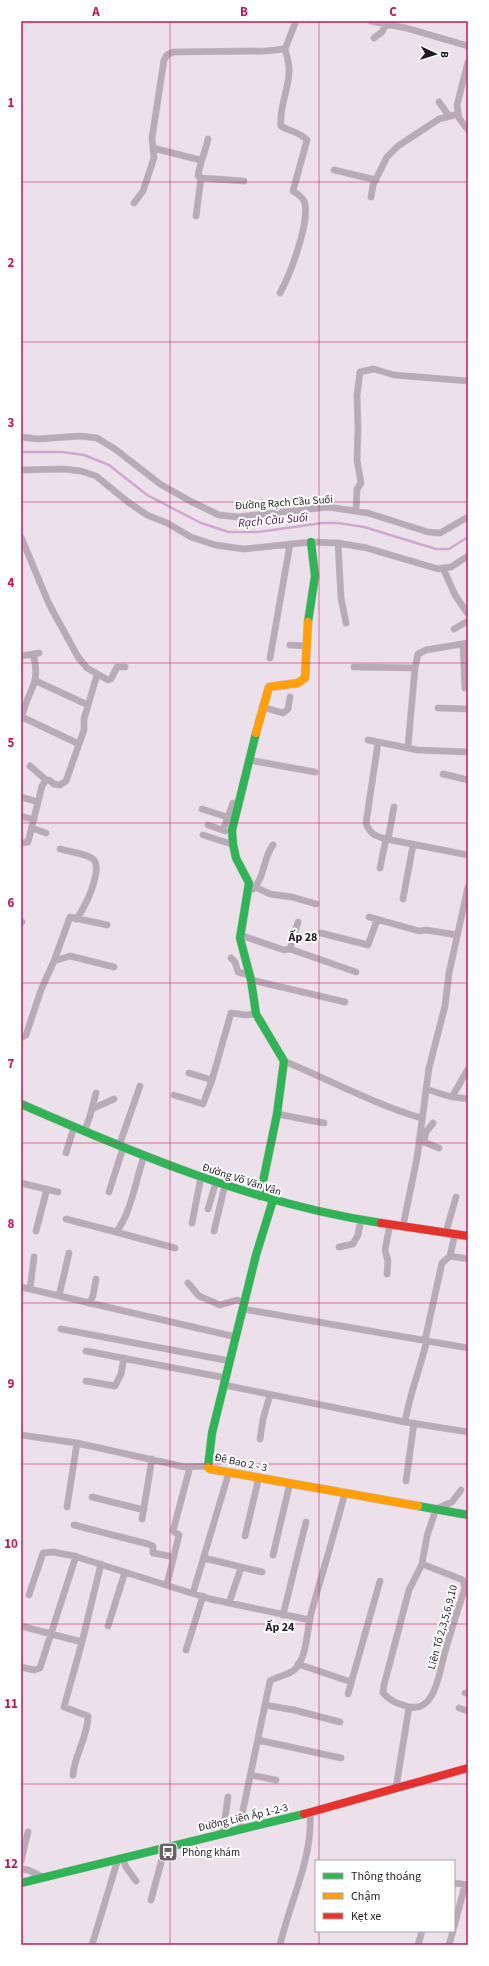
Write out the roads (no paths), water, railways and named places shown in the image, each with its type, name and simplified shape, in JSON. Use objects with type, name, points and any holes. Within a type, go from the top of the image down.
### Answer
[{"type":"street","points":[[280,293],[286,282],[304,226],[305,204],[300,196],[293,191],[307,140],[301,133],[280,126],[280,115],[290,73],[285,49],[296,21]]},
{"type":"street","points":[[374,21],[468,46]]},
{"type":"street","points":[[374,38],[382,32],[386,24]]},
{"type":"street","points":[[134,203],[143,191],[154,158],[152,138],[162,69],[164,60],[168,55],[173,52],[266,51],[285,49]]},
{"type":"street","points":[[468,62],[457,105],[458,118],[468,130]]},
{"type":"street","points":[[439,102],[449,116]]},
{"type":"street","points":[[371,197],[373,185],[387,157],[398,146],[439,119],[458,114]]},
{"type":"street","points":[[196,216],[201,178],[198,176],[200,160],[205,153],[208,139]]},
{"type":"street","points":[[153,148],[200,160]]},
{"type":"street","points":[[334,170],[376,180]]},
{"type":"street","points":[[201,178],[244,181]]},
{"type":"street","points":[[356,511],[357,490],[361,483],[357,460],[357,395],[360,372],[374,369],[394,375],[468,381]]},
{"type":"street","name":"Đường Rạch Cầu Suối","points":[[21,437],[38,439],[80,436],[97,438],[115,449],[160,484],[219,515],[238,517],[328,507],[356,511],[428,532],[440,533],[468,517]]},
{"type":"street","points":[[21,470],[64,469],[81,471],[96,476],[128,502],[148,515],[191,536],[215,545],[244,549],[311,542],[338,543],[367,548],[438,569],[451,567],[468,556]]},
{"type":"street","points":[[21,537],[49,604],[78,657],[87,668],[97,675],[110,680],[117,667],[125,667]]},
{"type":"street","points":[[311,542],[315,588],[310,609],[303,681],[296,684],[277,684],[270,687],[262,707],[232,834],[231,844],[242,873],[249,883],[249,893],[240,938],[250,977],[256,1014],[284,1061],[337,1083],[370,1100],[421,1118]]},
{"type":"street","points":[[338,543],[341,598],[346,623]]},
{"type":"street","points":[[270,658],[290,544]]},
{"type":"street","points":[[443,568],[455,595],[468,614]]},
{"type":"street","points":[[454,629],[468,621]]},
{"type":"street","points":[[408,746],[415,668],[418,654],[426,650],[466,644],[465,688]]},
{"type":"street","points":[[290,645],[306,646]]},
{"type":"street","points":[[21,656],[36,653],[37,666],[36,681],[22,715],[23,719],[79,744]]},
{"type":"street","points":[[354,667],[415,668]]},
{"type":"street","points":[[30,766],[46,780],[60,785],[66,781],[84,730],[88,705],[97,675]]},
{"type":"street","points":[[36,681],[88,705]]},
{"type":"street","points":[[262,707],[283,713],[288,709],[290,697]]},
{"type":"street","points":[[438,708],[468,709]]},
{"type":"street","points":[[368,740],[378,743],[408,746],[418,750],[468,752]]},
{"type":"street","points":[[378,743],[366,823],[368,830],[373,835],[387,839],[468,854]]},
{"type":"street","points":[[249,760],[315,772]]},
{"type":"street","points":[[443,774],[468,780]]},
{"type":"street","points":[[21,842],[28,842],[38,802],[46,780]]},
{"type":"street","points":[[21,797],[38,802]]},
{"type":"street","points":[[223,830],[233,803]]},
{"type":"street","points":[[380,868],[394,806]]},
{"type":"street","points":[[202,809],[228,817]]},
{"type":"street","points":[[21,816],[34,820]]},
{"type":"street","points":[[208,825],[232,834]]},
{"type":"street","points":[[32,828],[46,833]]},
{"type":"street","points":[[203,834],[231,844]]},
{"type":"street","points":[[404,900],[413,844]]},
{"type":"street","points":[[249,893],[255,887],[262,873],[268,851],[273,845]]},
{"type":"street","points":[[60,849],[86,856],[94,860],[98,866],[97,873],[79,908],[76,919]]},
{"type":"street","points":[[255,887],[270,894],[292,897],[316,904]]},
{"type":"street","points":[[422,1141],[421,1118],[429,1068],[445,1006],[457,935],[468,887]]},
{"type":"street","points":[[21,1038],[26,1035],[41,990],[54,961],[70,917],[107,925]]},
{"type":"street","points":[[369,917],[419,931],[426,930],[457,935]]},
{"type":"street","points":[[461,919],[468,921]]},
{"type":"street","points":[[321,933],[368,945],[377,920]]},
{"type":"street","points":[[290,949],[298,922]]},
{"type":"street","points":[[240,935],[284,950],[290,949],[356,972]]},
{"type":"street","points":[[54,961],[70,956],[114,967]]},
{"type":"street","points":[[231,958],[236,962],[238,972],[250,977],[345,1002]]},
{"type":"street","points":[[174,1095],[203,1104],[212,1080],[231,1013],[246,1015],[256,1014]]},
{"type":"street","points":[[260,1196],[277,1114],[284,1061]]},
{"type":"street","points":[[452,1097],[468,1069]]},
{"type":"street","points":[[189,1073],[212,1080]]},
{"type":"street","points":[[108,1192],[140,1086]]},
{"type":"street","points":[[426,1089],[452,1097],[468,1099]]},
{"type":"street","points":[[84,1132],[96,1093]]},
{"type":"street","points":[[92,1109],[114,1099]]},
{"type":"street","name":"Đường Võ Văn Vân","points":[[21,1104],[84,1132],[144,1156],[201,1177],[273,1200],[314,1211],[468,1236]]},
{"type":"street","points":[[277,1114],[324,1123]]},
{"type":"street","points":[[403,1226],[415,1166],[422,1141],[426,1132],[433,1123]]},
{"type":"street","points":[[66,1153],[74,1127]]},
{"type":"street","points":[[422,1141],[439,1148]]},
{"type":"street","points":[[116,1232],[121,1226],[127,1211],[144,1156]]},
{"type":"street","points":[[192,1223],[201,1177]]},
{"type":"street","points":[[208,1209],[216,1182]]},
{"type":"street","points":[[21,1183],[58,1192]]},
{"type":"street","points":[[214,1231],[225,1185]]},
{"type":"street","points":[[36,1231],[47,1190]]},
{"type":"street","points":[[446,1232],[456,1197]]},
{"type":"street","name":"Đê Bao 2 - 3","points":[[273,1200],[256,1255],[212,1433],[207,1466],[210,1469],[468,1515]]},
{"type":"street","points":[[66,1219],[175,1248]]},
{"type":"street","points":[[340,1247],[353,1244],[358,1235],[361,1219]]},
{"type":"street","points":[[387,1274],[388,1261],[385,1250],[390,1224]]},
{"type":"street","points":[[405,1422],[412,1387],[416,1382],[426,1340],[442,1262],[450,1256],[456,1234]]},
{"type":"street","points":[[59,1296],[69,1253]]},
{"type":"street","points":[[450,1256],[468,1259]]},
{"type":"street","points":[[30,1289],[34,1258]]},
{"type":"street","points":[[89,1303],[93,1296],[96,1279]]},
{"type":"street","points":[[188,1283],[199,1296],[220,1305],[237,1300],[244,1306],[468,1348]]},
{"type":"street","points":[[21,1287],[236,1336]]},
{"type":"street","points":[[61,1329],[230,1361]]},
{"type":"street","points":[[86,1351],[124,1358],[225,1382],[270,1395],[405,1422],[468,1432]]},
{"type":"street","points":[[86,1381],[115,1386],[121,1374],[124,1358]]},
{"type":"street","points":[[260,1439],[263,1419],[270,1395]]},
{"type":"street","points":[[406,1481],[414,1423]]},
{"type":"street","points":[[21,1435],[77,1443],[190,1467],[207,1466]]},
{"type":"street","points":[[67,1507],[77,1443]]},
{"type":"street","points":[[142,1519],[152,1459]]},
{"type":"street","points":[[167,1584],[179,1535],[173,1531],[190,1467]]},
{"type":"street","points":[[193,1593],[229,1472]]},
{"type":"street","points":[[245,1536],[259,1477]]},
{"type":"street","points":[[273,1555],[290,1483]]},
{"type":"street","points":[[396,1788],[409,1707],[390,1701],[382,1693],[409,1590],[422,1564],[427,1536],[436,1509],[452,1502],[461,1490]]},
{"type":"street","points":[[239,1829],[270,1681],[277,1676],[289,1674],[298,1664],[303,1651],[345,1492]]},
{"type":"street","points":[[92,1497],[144,1510]]},
{"type":"street","points":[[283,1615],[306,1522]]},
{"type":"street","points":[[74,1525],[129,1538],[153,1546],[153,1553],[174,1557]]},
{"type":"street","points":[[29,1595],[43,1553],[53,1552],[76,1556],[229,1603],[310,1620]]},
{"type":"street","points":[[21,1667],[34,1670],[40,1668],[76,1556]]},
{"type":"street","points":[[204,1558],[262,1572]]},
{"type":"street","points":[[73,1775],[73,1768],[80,1753],[88,1722],[88,1716],[64,1707],[101,1564]]},
{"type":"street","name":"Liên Tổ 2,3,5,6,9,10","points":[[409,1707],[418,1708],[428,1702],[437,1686],[444,1654],[465,1588],[463,1580],[422,1564]]},
{"type":"street","points":[[229,1603],[241,1568]]},
{"type":"street","points":[[108,1626],[125,1572]]},
{"type":"street","points":[[348,1694],[380,1581]]},
{"type":"street","points":[[186,1650],[203,1596]]},
{"type":"street","points":[[21,1626],[82,1642]]},
{"type":"street","points":[[298,1664],[352,1682]]},
{"type":"street","points":[[265,1705],[294,1710],[340,1722]]},
{"type":"street","points":[[459,1708],[468,1711]]},
{"type":"street","points":[[258,1740],[341,1758]]},
{"type":"street","name":"Đường Liên Ấp 1-2-3","points":[[21,1883],[222,1833],[310,1813],[468,1768]]},
{"type":"street","points":[[250,1775],[276,1780]]},
{"type":"street","points":[[222,1833],[228,1797]]},
{"type":"street","points":[[280,1945],[303,1868],[311,1830],[310,1813]]},
{"type":"street","points":[[21,1861],[28,1832]]},
{"type":"street","points":[[151,1900],[165,1848]]},
{"type":"street","points":[[120,1859],[136,1881]]},
{"type":"street","points":[[92,1945],[120,1859]]},
{"type":"street","points":[[21,1869],[28,1870],[43,1877]]},
{"type":"street","points":[[455,1883],[466,1885],[455,1924]]},
{"type":"street","points":[[418,1945],[422,1932]]},
{"type":"street","points":[[449,1945],[453,1932]]},
{"type":"waterway","name":"Rạch Cầu Suối","points":[[21,452],[62,452],[84,455],[109,465],[147,495],[201,523],[229,532],[258,532],[322,523],[338,523],[364,527],[436,549],[449,549],[468,537]]},
{"type":"place","name":"Phòng khám","points":[[168,1852]]},
{"type":"district","name":"Ấp 28","points":[[303,937]]},
{"type":"district","name":"Ấp 24","points":[[280,1627]]}]
